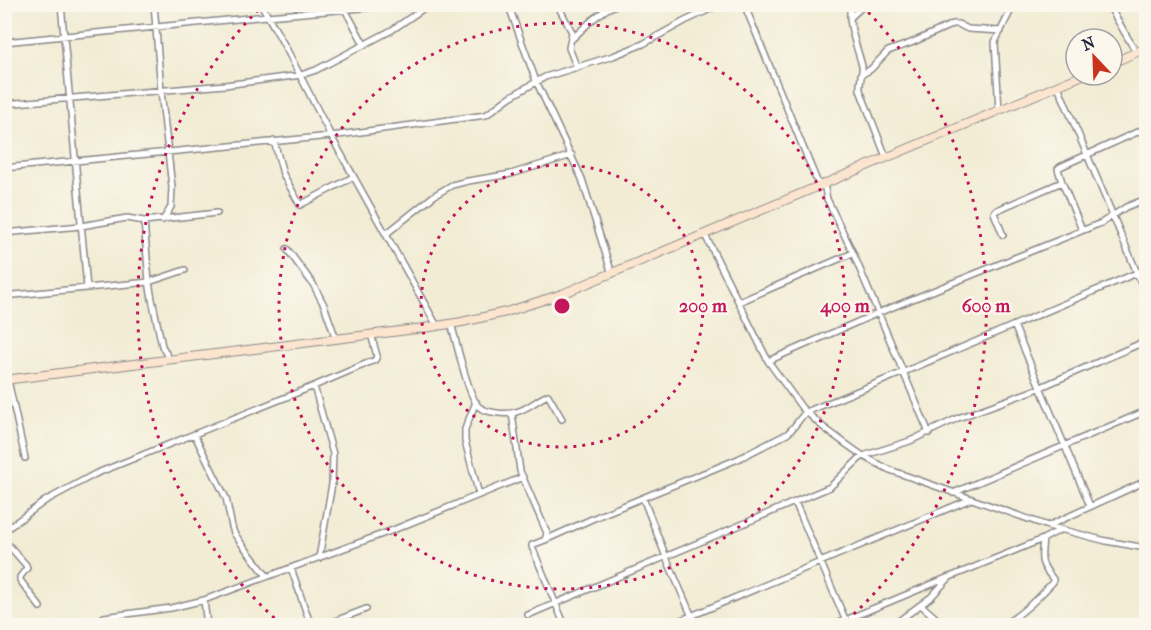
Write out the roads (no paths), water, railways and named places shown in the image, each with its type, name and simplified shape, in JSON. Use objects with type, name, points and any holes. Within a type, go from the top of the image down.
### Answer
[{"type":"main road","points":[[1124,58],[1146,48]]},
{"type":"main road","points":[[6,380],[437,326],[506,312],[562,294],[612,274],[1064,83]]},
{"type":"street","points":[[61,4],[87,288]]},
{"type":"street","points":[[154,4],[172,203],[169,213],[163,220]]},
{"type":"street","points":[[261,4],[437,326]]},
{"type":"street","points":[[4,42],[343,7],[409,4]]},
{"type":"street","points":[[4,104],[225,85],[301,75],[316,70],[392,30],[430,4]]},
{"type":"street","points":[[508,4],[536,81],[572,155],[612,274]]},
{"type":"street","points":[[557,4],[572,32],[569,48],[577,68]]},
{"type":"street","points":[[570,41],[599,14],[617,4]]},
{"type":"street","points":[[4,168],[332,136],[486,115],[536,81],[643,44],[721,4]]},
{"type":"street","points":[[744,4],[929,433]]},
{"type":"street","points":[[850,4],[853,38],[862,68],[860,90],[886,157]]},
{"type":"street","points":[[850,18],[865,4]]},
{"type":"street","points":[[999,111],[995,42],[1012,8],[1010,4]]},
{"type":"street","points":[[1108,4],[1136,52]]},
{"type":"street","points":[[343,7],[364,44]]},
{"type":"street","points":[[861,75],[871,69],[888,51],[953,24],[968,29],[1001,31]]},
{"type":"street","points":[[1058,86],[1146,294]]},
{"type":"street","points":[[1082,230],[1058,171],[1059,166],[1146,128]]},
{"type":"street","points":[[274,141],[283,174],[300,205],[354,177]]},
{"type":"street","points":[[386,234],[435,195],[452,185],[512,174],[572,155]]},
{"type":"street","points":[[1003,235],[995,211],[1062,182]]},
{"type":"street","points":[[768,361],[878,313],[1101,223],[1126,207],[1146,199]]},
{"type":"street","points":[[4,232],[81,226],[127,218],[144,221],[163,220],[217,213]]},
{"type":"street","points":[[144,221],[149,282],[162,346],[169,359]]},
{"type":"street","points":[[705,235],[768,361],[783,383],[806,412],[863,456],[890,470],[1060,530],[1146,548]]},
{"type":"street","points":[[287,249],[313,284],[324,305],[336,339]]},
{"type":"street","points":[[739,302],[853,254]]},
{"type":"street","points":[[565,626],[532,547],[546,536],[555,536],[738,459],[787,434],[806,412],[1146,269]]},
{"type":"street","points":[[4,296],[149,282],[185,270]]},
{"type":"street","points":[[451,323],[467,382],[478,406],[487,411],[512,412],[529,406],[548,395],[562,419]]},
{"type":"street","points":[[1014,325],[1090,506]]},
{"type":"street","points":[[4,531],[45,501],[76,484],[136,457],[375,360],[377,356],[371,334]]},
{"type":"street","points":[[528,615],[830,487],[863,456],[910,441],[958,418],[1041,387],[1146,341]]},
{"type":"street","points":[[157,361],[162,346]]},
{"type":"street","points":[[6,380],[24,458]]},
{"type":"street","points":[[314,386],[333,454],[332,484],[319,558]]},
{"type":"street","points":[[476,402],[465,429],[465,441],[479,495]]},
{"type":"street","points":[[953,493],[1146,411]]},
{"type":"street","points":[[512,412],[519,464],[546,536]]},
{"type":"street","points":[[195,434],[226,498],[234,533],[267,576]]},
{"type":"street","points":[[104,617],[171,608],[204,600],[388,532],[524,477]]},
{"type":"street","points":[[1048,526],[1146,481]]},
{"type":"street","points":[[643,498],[696,626]]},
{"type":"street","points":[[667,626],[971,499]]},
{"type":"street","points":[[795,502],[845,619]]},
{"type":"street","points":[[831,626],[1060,530]]},
{"type":"street","points":[[1002,626],[1038,598],[1053,580],[1041,561],[1043,539]]},
{"type":"street","points":[[4,540],[26,565],[27,568],[20,579],[40,607]]},
{"type":"street","points":[[291,568],[311,626]]},
{"type":"street","points":[[892,626],[931,597],[950,577]]},
{"type":"street","points":[[204,600],[207,626]]},
{"type":"street","points":[[921,605],[945,626]]},
{"type":"street","points":[[322,626],[366,609]]}]
